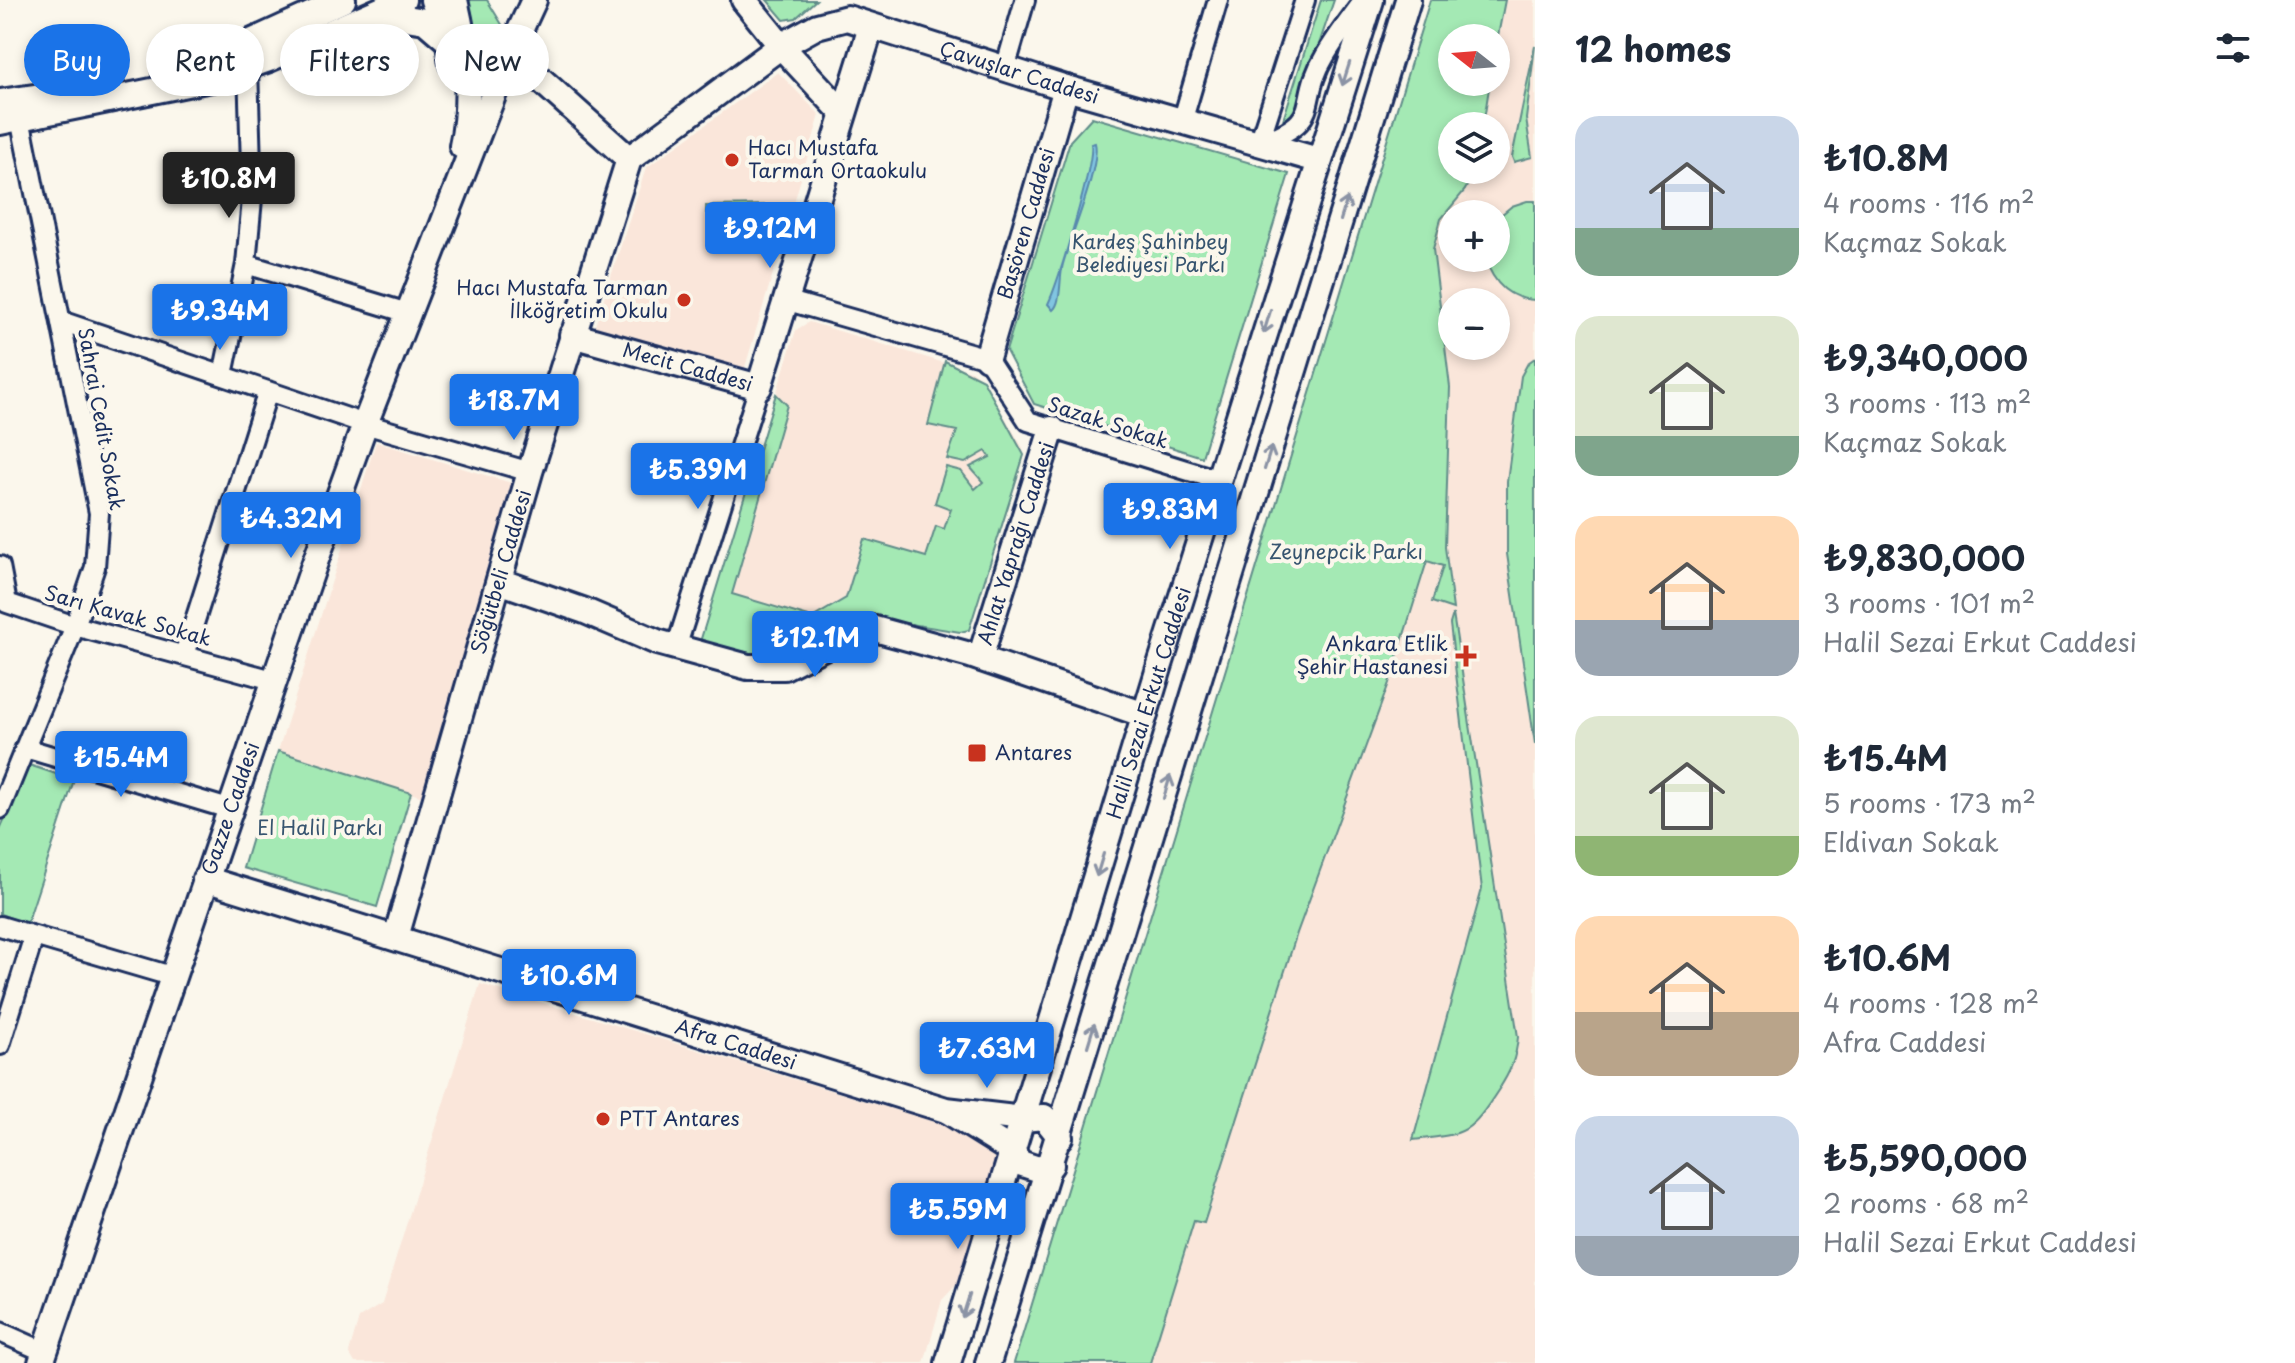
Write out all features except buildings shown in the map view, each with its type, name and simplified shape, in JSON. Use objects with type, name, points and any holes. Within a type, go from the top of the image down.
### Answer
[{"type":"main road","points":[[0,102],[102,88],[205,63],[343,0]]},
{"type":"main road","points":[[264,60],[403,0]]},
{"type":"main road","name":"Gazze Caddesi","points":[[433,0],[442,24]]},
{"type":"main road","name":"Gazze Caddesi","points":[[429,259],[455,175],[468,108],[467,67],[455,0]]},
{"type":"main road","name":"Gazze Caddesi","points":[[523,24],[534,0]]},
{"type":"main road","points":[[744,0],[781,46],[843,113]]},
{"type":"main road","name":"Halil Sezai Erkut Caddesi","points":[[948,1363],[1145,715],[1371,0]]},
{"type":"main road","name":"Halil Sezai Erkut Caddesi","points":[[988,1363],[1408,0]]},
{"type":"main road","name":"Çavuşlar Caddesi","points":[[781,46],[850,9],[871,27],[1066,88],[1318,160]]},
{"type":"main road","points":[[372,13],[425,21],[435,30]]},
{"type":"main road","name":"Mecit Caddesi","points":[[572,335],[759,387],[871,27]]},
{"type":"main road","points":[[549,87],[629,159],[781,46]]},
{"type":"main road","name":"Başören Caddesi","points":[[987,358],[1066,88]]},
{"type":"main road","points":[[10,120],[146,92]]},
{"type":"main road","name":"Gazze Caddesi","points":[[429,259],[455,140],[455,96]]},
{"type":"main road","name":"Gazze Caddesi","points":[[43,1358],[273,680],[365,424],[493,96]]},
{"type":"main road","name":"Söğütbeli Caddesi","points":[[396,937],[530,472],[629,159]]},
{"type":"main road","name":"Ahlat Yaprağı Caddesi","points":[[980,658],[1052,429]]},
{"type":"main road","points":[[499,581],[676,648],[748,667],[775,669],[852,633],[871,628],[980,658],[1145,715]]},
{"type":"main road","name":"Afra Caddesi","points":[[205,879],[946,1110],[1023,1119]]},
{"type":"main road","name":"Afra Caddesi","points":[[946,1110],[1012,1151]]},
{"type":"main road","points":[[1023,1119],[1044,1117],[1060,1137]]},
{"type":"main road","points":[[1012,1151],[1020,1163],[1027,1166],[1038,1169],[1051,1165]]},
{"type":"street","points":[[1005,69],[1025,0]]},
{"type":"street","points":[[1182,122],[1218,0]]},
{"type":"street","points":[[1259,143],[1305,0]]},
{"type":"street","points":[[1259,143],[1286,134],[1306,116],[1323,59],[1364,0]]},
{"type":"street","points":[[223,375],[246,264],[252,199],[249,96]]},
{"type":"street","name":"Sahrai Cedit Sokak","points":[[0,809],[75,626],[95,567],[99,513],[61,321],[10,120]]},
{"type":"street","points":[[246,264],[408,313]]},
{"type":"street","points":[[785,300],[987,358]]},
{"type":"street","points":[[61,321],[365,424],[530,472]]},
{"type":"street","name":"Sazak Sokak","points":[[987,358],[1028,421],[1218,480]]},
{"type":"street","points":[[676,648],[759,387]]},
{"type":"street","points":[[184,655],[268,391]]},
{"type":"street","name":"Sarı Kavak Sokak","points":[[0,566],[4,604],[273,680]]},
{"type":"street","points":[[25,748],[229,809]]},
{"type":"street","points":[[0,926],[171,976]]},
{"type":"street","points":[[0,1045],[34,936]]},
{"type":"street","points":[[0,1332],[43,1358]]},
{"type":"shaded area","name":"Ankara Etlik Şehir Hastanesi","points":[[1489,0],[1535,0],[1535,1363],[1150,1363],[1194,1220],[1205,1223],[1297,933],[1389,683],[1419,586],[1446,474],[1451,408],[1446,360],[1510,360],[1510,288],[1438,288],[1438,293],[1433,249],[1438,228],[1438,272],[1510,272],[1510,200],[1445,200],[1449,184],[1510,184],[1510,112],[1460,112],[1464,96],[1510,96],[1510,24],[1493,24]]},
{"type":"shaded area","points":[[778,72],[820,115],[743,374],[593,332],[646,168]]},
{"type":"shaded area","points":[[809,322],[971,371],[983,380],[1023,448],[1024,459],[969,630],[960,632],[861,616],[844,621],[788,653],[700,642],[796,330]]},
{"type":"shaded area","points":[[376,442],[518,485],[423,797],[278,751]]},
{"type":"shaded area","points":[[480,984],[968,1132],[994,1153],[994,1169],[958,1283],[942,1300],[924,1363],[355,1363],[349,1353],[359,1318],[382,1304]]},
{"type":"green space","points":[[469,0],[487,0],[502,24],[474,24]]},
{"type":"green space","points":[[767,0],[816,0],[796,18],[784,20]]},
{"type":"green space","points":[[1321,0],[1334,0],[1298,106],[1292,118],[1282,123]]},
{"type":"green space","name":"Zeynepcik Parkı","points":[[1430,0],[1505,0],[1500,24],[1438,24],[1438,96],[1488,96],[1485,112],[1438,112],[1438,184],[1468,184],[1457,200],[1438,200],[1438,230],[1433,249],[1438,290],[1438,360],[1447,360],[1450,387],[1445,547],[1453,609],[1432,602],[1443,566],[1427,561],[1389,683],[1297,933],[1204,1223],[1194,1221],[1150,1363],[1014,1363]]},
{"type":"green space","points":[[1535,46],[1526,119],[1532,157],[1514,162],[1512,157]]},
{"type":"green space","name":"Kardeş Şahinbey Belediyesi Parkı","points":[[1092,117],[1289,174],[1202,457],[1034,404],[1006,351],[1070,141]]},
{"type":"green space","points":[[1535,201],[1535,300],[1510,294],[1510,288],[1503,288],[1491,272],[1510,272],[1512,206]]},
{"type":"green space","points":[[774,205],[775,213],[706,213],[706,206]]},
{"type":"green space","points":[[1535,358],[1535,744],[1507,554],[1507,481],[1521,376],[1528,363]]},
{"type":"green space","points":[[945,361],[983,380],[1024,455],[969,630],[960,632],[861,616],[772,658],[700,642],[776,394],[787,405],[732,594],[812,618],[846,598],[864,539],[926,557],[936,526],[944,529],[951,509],[935,503],[946,467],[961,471],[975,489],[983,482],[970,467],[990,457],[986,451],[965,463],[947,459],[957,431],[928,425]]},
{"type":"green space","points":[[1453,614],[1518,1037],[1514,1059],[1506,1077],[1473,1124],[1445,1136],[1413,1140],[1482,889],[1450,624]]},
{"type":"green space","name":"El Halil Parkı","points":[[278,751],[411,793],[377,907],[243,868]]},
{"type":"green space","points":[[29,765],[74,780],[27,924],[0,914],[0,829]]},
{"type":"water","points":[[1095,143],[1094,168],[1063,264],[1058,302],[1053,310],[1048,304],[1082,197],[1091,144]]},
{"type":"place","name":"Hacı Mustafa Tarman Ortaokulu","points":[[732,160]]},
{"type":"place","name":"Hacı Mustafa Tarman İlköğretim Okulu","points":[[684,300]]},
{"type":"place","name":"Ankara Etlik Şehir Hastanesi","points":[[1466,656]]},
{"type":"place","name":"Antares","points":[[977,753]]},
{"type":"place","name":"PTT Antares","points":[[603,1119]]}]
